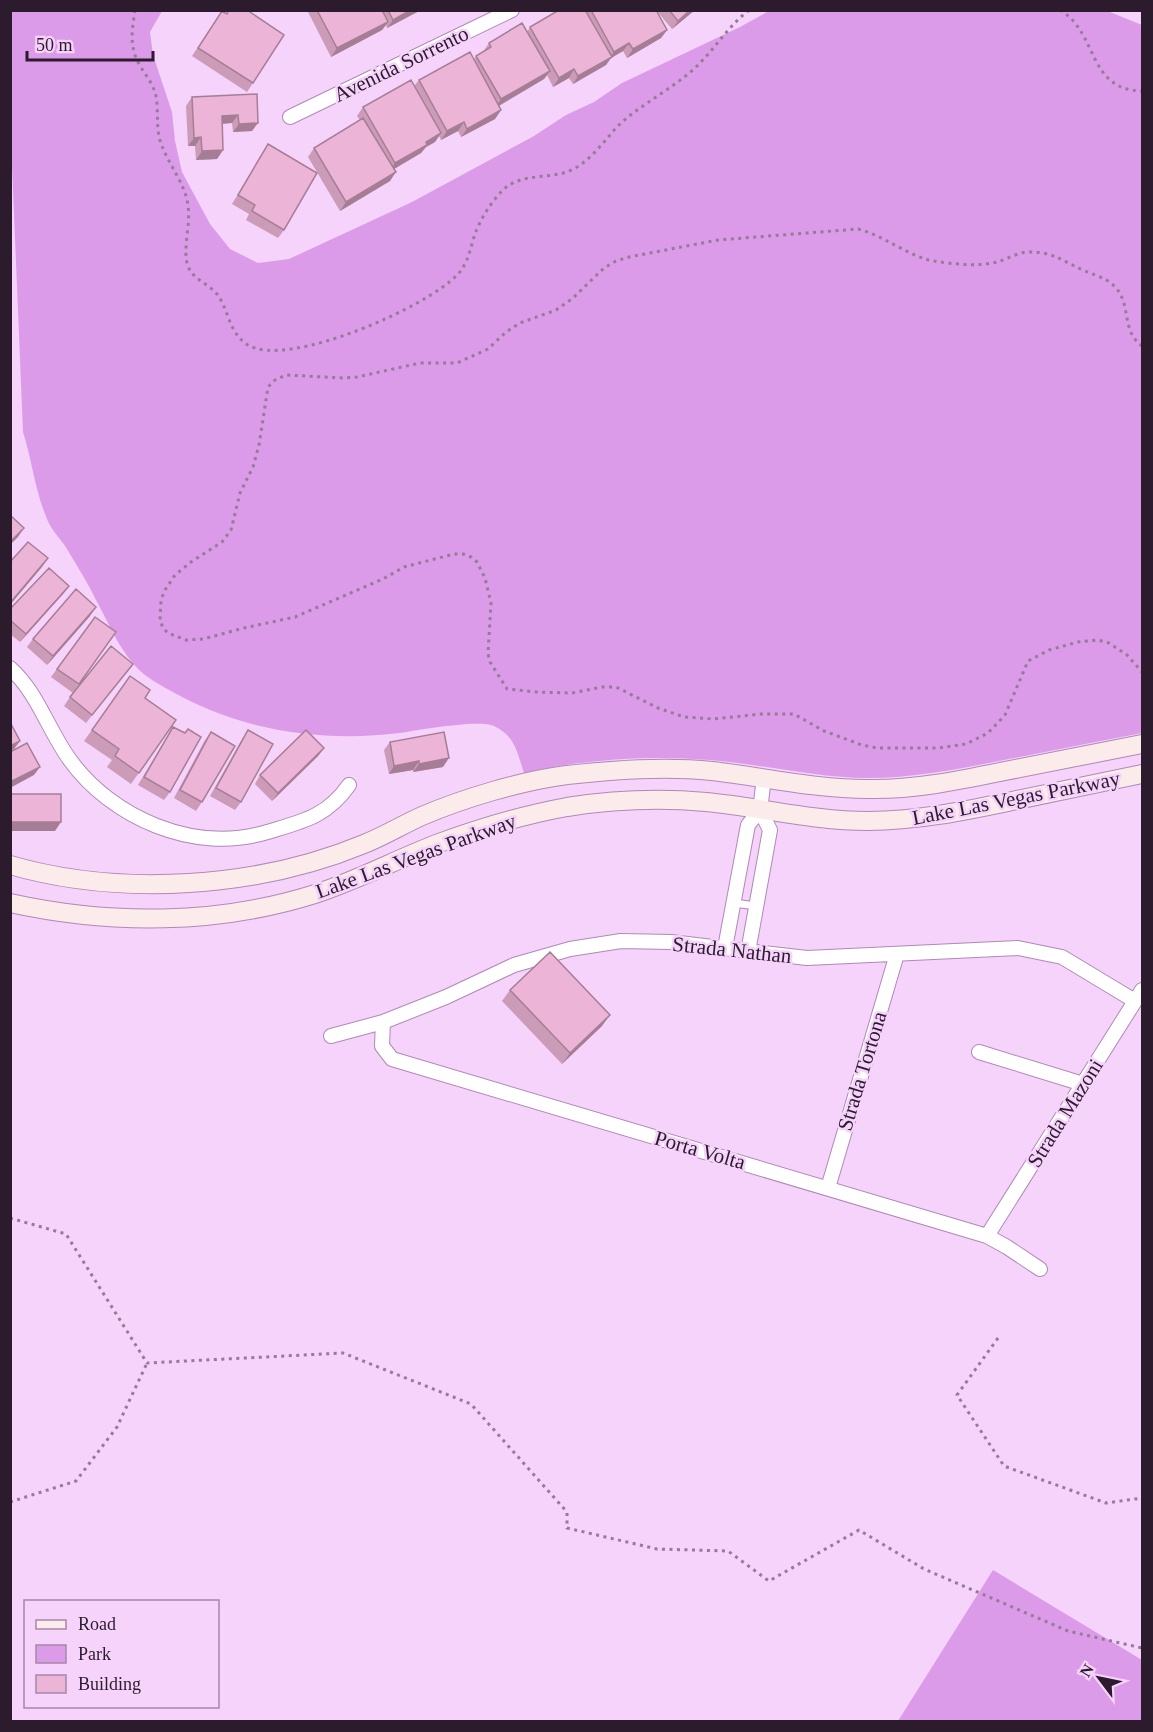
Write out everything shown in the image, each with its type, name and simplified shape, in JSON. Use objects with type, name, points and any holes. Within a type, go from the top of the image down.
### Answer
[{"type":"street","name":"Avenida Sorrento","points":[[290,117],[512,10]]},
{"type":"street","points":[[10,668],[32,693],[58,741],[83,776],[115,804],[152,825],[215,838],[258,834],[314,817],[330,807],[349,784]]},
{"type":"street","name":"Lake Las Vegas Parkway","points":[[10,865],[98,882],[165,884],[232,879],[299,866],[363,844],[424,815],[493,791],[564,776],[636,769],[708,771],[828,787],[909,788],[1143,744]]},
{"type":"street","name":"Lake Las Vegas Parkway","points":[[10,903],[51,912],[117,918],[183,918],[249,910],[314,894],[376,871],[436,844],[501,821],[569,807],[637,801],[706,802],[825,819],[868,821],[911,819],[954,813],[1143,774]]},
{"type":"street","points":[[726,948],[748,825],[760,810],[764,778]]},
{"type":"street","points":[[747,952],[770,830],[760,810]]},
{"type":"street","name":"Strada Nathan","points":[[331,1036],[383,1022],[446,997],[514,965],[570,949],[621,941],[671,942],[807,958],[1018,948],[1062,957],[1139,995]]},
{"type":"street","name":"Strada Tortona","points":[[828,1188],[897,954]]},
{"type":"street","name":"Strada Mazoni","points":[[987,1236],[1139,995]]},
{"type":"street","name":"Porta Volta","points":[[383,1022],[382,1046],[392,1059],[987,1236],[1040,1269]]},
{"type":"street","points":[[979,1052],[1083,1084]]},
{"type":"lane","points":[[734,903],[756,906]]},
{"type":"path","points":[[135,10],[131,42],[133,51],[138,63],[152,82],[156,95],[159,137],[188,200],[186,260],[189,268],[216,294],[239,338],[252,347],[270,351],[310,346],[358,330],[379,322],[447,284],[459,274],[466,262],[481,221],[502,191],[513,183],[527,178],[567,172],[590,158],[634,112],[673,87],[700,63],[732,25],[749,10]]},
{"type":"path","points":[[1060,10],[1079,29],[1098,67],[1107,78],[1124,89],[1143,91]]},
{"type":"path","points":[[1143,346],[1130,333],[1124,300],[1115,286],[1051,254],[1024,252],[986,263],[961,264],[933,261],[905,252],[875,234],[858,230],[718,240],[629,257],[604,268],[573,298],[556,310],[520,323],[506,332],[488,349],[457,363],[420,363],[357,377],[286,375],[274,380],[268,387],[259,445],[253,467],[240,493],[231,530],[222,542],[197,557],[175,575],[165,590],[159,608],[160,620],[168,633],[186,640],[203,639],[244,627],[295,617],[383,579],[404,567],[454,554],[464,555],[477,562],[486,578],[491,603],[488,654],[494,670],[507,689],[536,693],[572,693],[602,687],[616,687],[658,708],[684,717],[713,719],[761,714],[794,714],[836,736],[877,748],[954,746],[978,739],[988,733],[1005,715],[1028,662],[1049,650],[1078,642],[1098,640],[1109,643],[1126,655],[1143,672]]},
{"type":"path","points":[[10,1218],[66,1234],[147,1362]]},
{"type":"path","points":[[998,1338],[957,1395],[1004,1466],[1106,1503],[1143,1498]]},
{"type":"path","points":[[147,1362],[343,1353],[471,1404],[567,1512],[567,1528],[657,1549],[728,1551],[769,1581],[859,1530],[924,1569],[1068,1631],[1143,1648]]},
{"type":"path","points":[[10,1502],[76,1481],[117,1427],[147,1362]]},
{"type":"green space","points":[[1105,10],[1142,25],[1142,733],[953,770],[868,778],[828,776],[730,762],[663,758],[593,761],[524,773],[511,740],[501,730],[486,724],[372,735],[344,736],[289,732],[209,710],[174,693],[145,675],[123,650],[82,574],[49,523],[39,498],[23,432],[11,141],[10,11],[162,11],[150,32],[153,55],[172,112],[175,141],[182,172],[210,224],[230,249],[258,263],[289,259],[412,202],[534,136],[566,115],[594,102],[622,83],[769,11]]},
{"type":"green space","points":[[993,1570],[1142,1660],[1142,1721],[898,1721]]},
{"type":"building","points":[[229,10],[247,10],[284,35],[253,83],[198,48],[222,11],[227,14]]},
{"type":"building","points":[[317,10],[382,10],[388,22],[337,48]]},
{"type":"building","points":[[388,10],[411,10],[393,20]]},
{"type":"building","points":[[559,10],[585,10],[612,57],[578,76],[574,69],[559,78],[530,27]]},
{"type":"building","points":[[591,10],[656,10],[667,30],[633,49],[629,43],[614,52]]},
{"type":"building","points":[[669,10],[690,10],[678,21]]},
{"type":"building","points":[[522,23],[550,71],[501,99],[476,56],[491,47],[489,43]]},
{"type":"building","points":[[470,52],[501,110],[467,129],[464,122],[447,131],[419,80]]},
{"type":"building","points":[[411,80],[441,133],[426,142],[427,145],[395,163],[363,107]]},
{"type":"building","points":[[257,94],[258,123],[239,124],[238,115],[222,116],[223,150],[202,151],[201,137],[194,138],[192,97]]},
{"type":"building","points":[[363,118],[396,172],[346,202],[314,148]]},
{"type":"building","points":[[268,144],[317,173],[284,230],[252,211],[255,205],[238,195]]},
{"type":"building","points":[[10,515],[24,528],[10,542]]},
{"type":"building","points":[[28,542],[48,558],[10,603],[10,562]]},
{"type":"building","points":[[49,568],[69,586],[26,634],[10,620],[10,609]]},
{"type":"building","points":[[76,589],[96,607],[53,656],[33,639]]},
{"type":"building","points":[[95,617],[116,632],[79,684],[57,669]]},
{"type":"building","points":[[111,646],[133,664],[92,715],[70,697]]},
{"type":"building","points":[[130,676],[150,690],[145,698],[176,720],[139,773],[115,756],[119,749],[92,730]]},
{"type":"building","points":[[10,722],[20,741],[10,746]]},
{"type":"building","points":[[173,727],[185,733],[188,729],[201,737],[170,792],[144,777]]},
{"type":"building","points":[[248,730],[273,744],[241,802],[216,788]]},
{"type":"building","points":[[306,730],[324,748],[278,793],[260,775]]},
{"type":"building","points":[[211,732],[235,746],[202,802],[180,790]]},
{"type":"building","points":[[444,732],[449,758],[394,766],[390,742]]},
{"type":"building","points":[[27,743],[40,767],[10,782],[10,752]]},
{"type":"building","points":[[10,794],[61,794],[61,822],[10,822]]},
{"type":"building","points":[[550,952],[610,1015],[570,1053],[510,990]]}]
